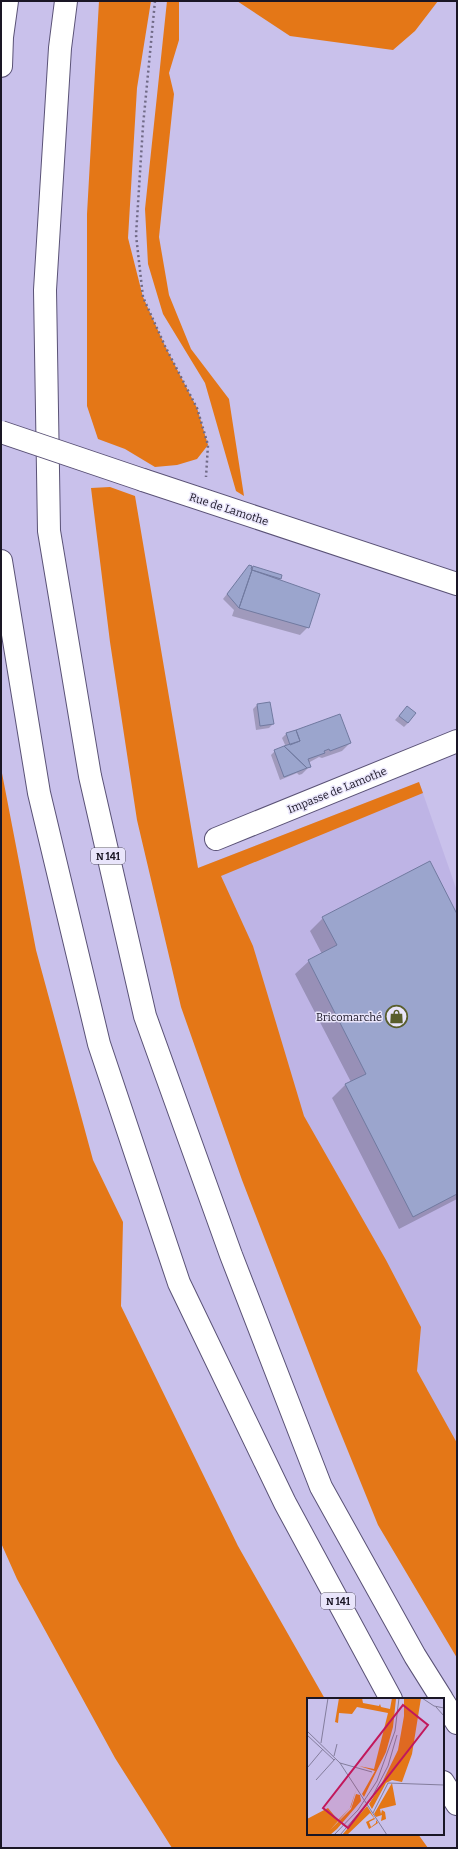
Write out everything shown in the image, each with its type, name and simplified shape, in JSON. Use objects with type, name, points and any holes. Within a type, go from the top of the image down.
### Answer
[{"type":"main road","points":[[1,66],[2,36],[7,1]]},
{"type":"main road","name":"N 141","points":[[66,1],[60,48],[45,290],[49,531],[90,776],[145,1016],[231,1255],[321,1487],[415,1656],[441,1698]]},
{"type":"main road","name":"Rue de Lamothe","points":[[1,432],[457,584]]},
{"type":"main road","name":"N 141","points":[[1,561],[39,793],[97,1036],[180,1283],[285,1503],[390,1698]]},
{"type":"main road","name":"Impasse de Lamothe","points":[[216,839],[457,741]]},
{"type":"main road","name":"N 141","points":[[444,1703],[457,1723]]},
{"type":"main road","points":[[444,1784],[457,1804]]},
{"type":"path","points":[[155,1],[143,126],[136,235],[143,297],[165,346],[197,408],[208,445],[205,501]]},
{"type":"shaded area","points":[[99,1],[151,1],[137,88],[128,238],[143,297],[165,346],[197,408],[208,445],[197,459],[177,465],[155,467],[125,449],[98,439],[87,406],[87,214]]},
{"type":"shaded area","points":[[167,1],[179,1],[179,40],[169,73],[174,94],[159,237],[169,295],[191,349],[229,399],[244,496],[236,491],[205,383],[163,314],[148,264],[145,209]]},
{"type":"shaded area","points":[[237,1],[438,1],[415,31],[393,50],[290,36]]},
{"type":"shaded area","points":[[110,487],[135,496],[198,868],[419,782],[423,793],[221,876],[253,946],[304,1116],[386,1260],[421,1327],[417,1371],[457,1443],[457,1658],[378,1525],[326,1397],[242,1180],[181,1007],[137,820],[110,642],[91,488]]},
{"type":"shaded area","points":[[1,768],[36,950],[93,1160],[123,1222],[121,1306],[238,1546],[324,1698],[307,1698],[307,1835],[419,1835],[428,1848],[172,1848],[115,1758],[17,1579],[1,1543]]},
{"type":"shaded area","points":[[419,782],[457,891],[457,1535],[198,868]]},
{"type":"building","points":[[249,565],[252,566],[252,570],[239,608],[227,594]]},
{"type":"building","points":[[253,566],[282,575],[281,579],[252,570]]},
{"type":"building","points":[[252,570],[320,594],[309,628],[239,608]]},
{"type":"building","points":[[270,702],[274,724],[260,726],[257,704]]},
{"type":"building","points":[[407,706],[416,713],[408,723],[399,716]]},
{"type":"building","points":[[340,714],[351,743],[330,751],[329,749],[324,751],[325,753],[308,759],[311,767],[307,768],[284,746],[300,741],[296,730]]},
{"type":"building","points":[[296,730],[300,741],[290,745],[286,733]]},
{"type":"building","points":[[284,746],[307,768],[284,777],[274,750]]},
{"type":"building","name":"Bricomarché","points":[[430,861],[457,914],[457,1194],[413,1217],[345,1084],[366,1074],[308,960],[337,945],[322,917]]},
{"type":"place","name":"Bricomarché","points":[[397,1017]]}]
